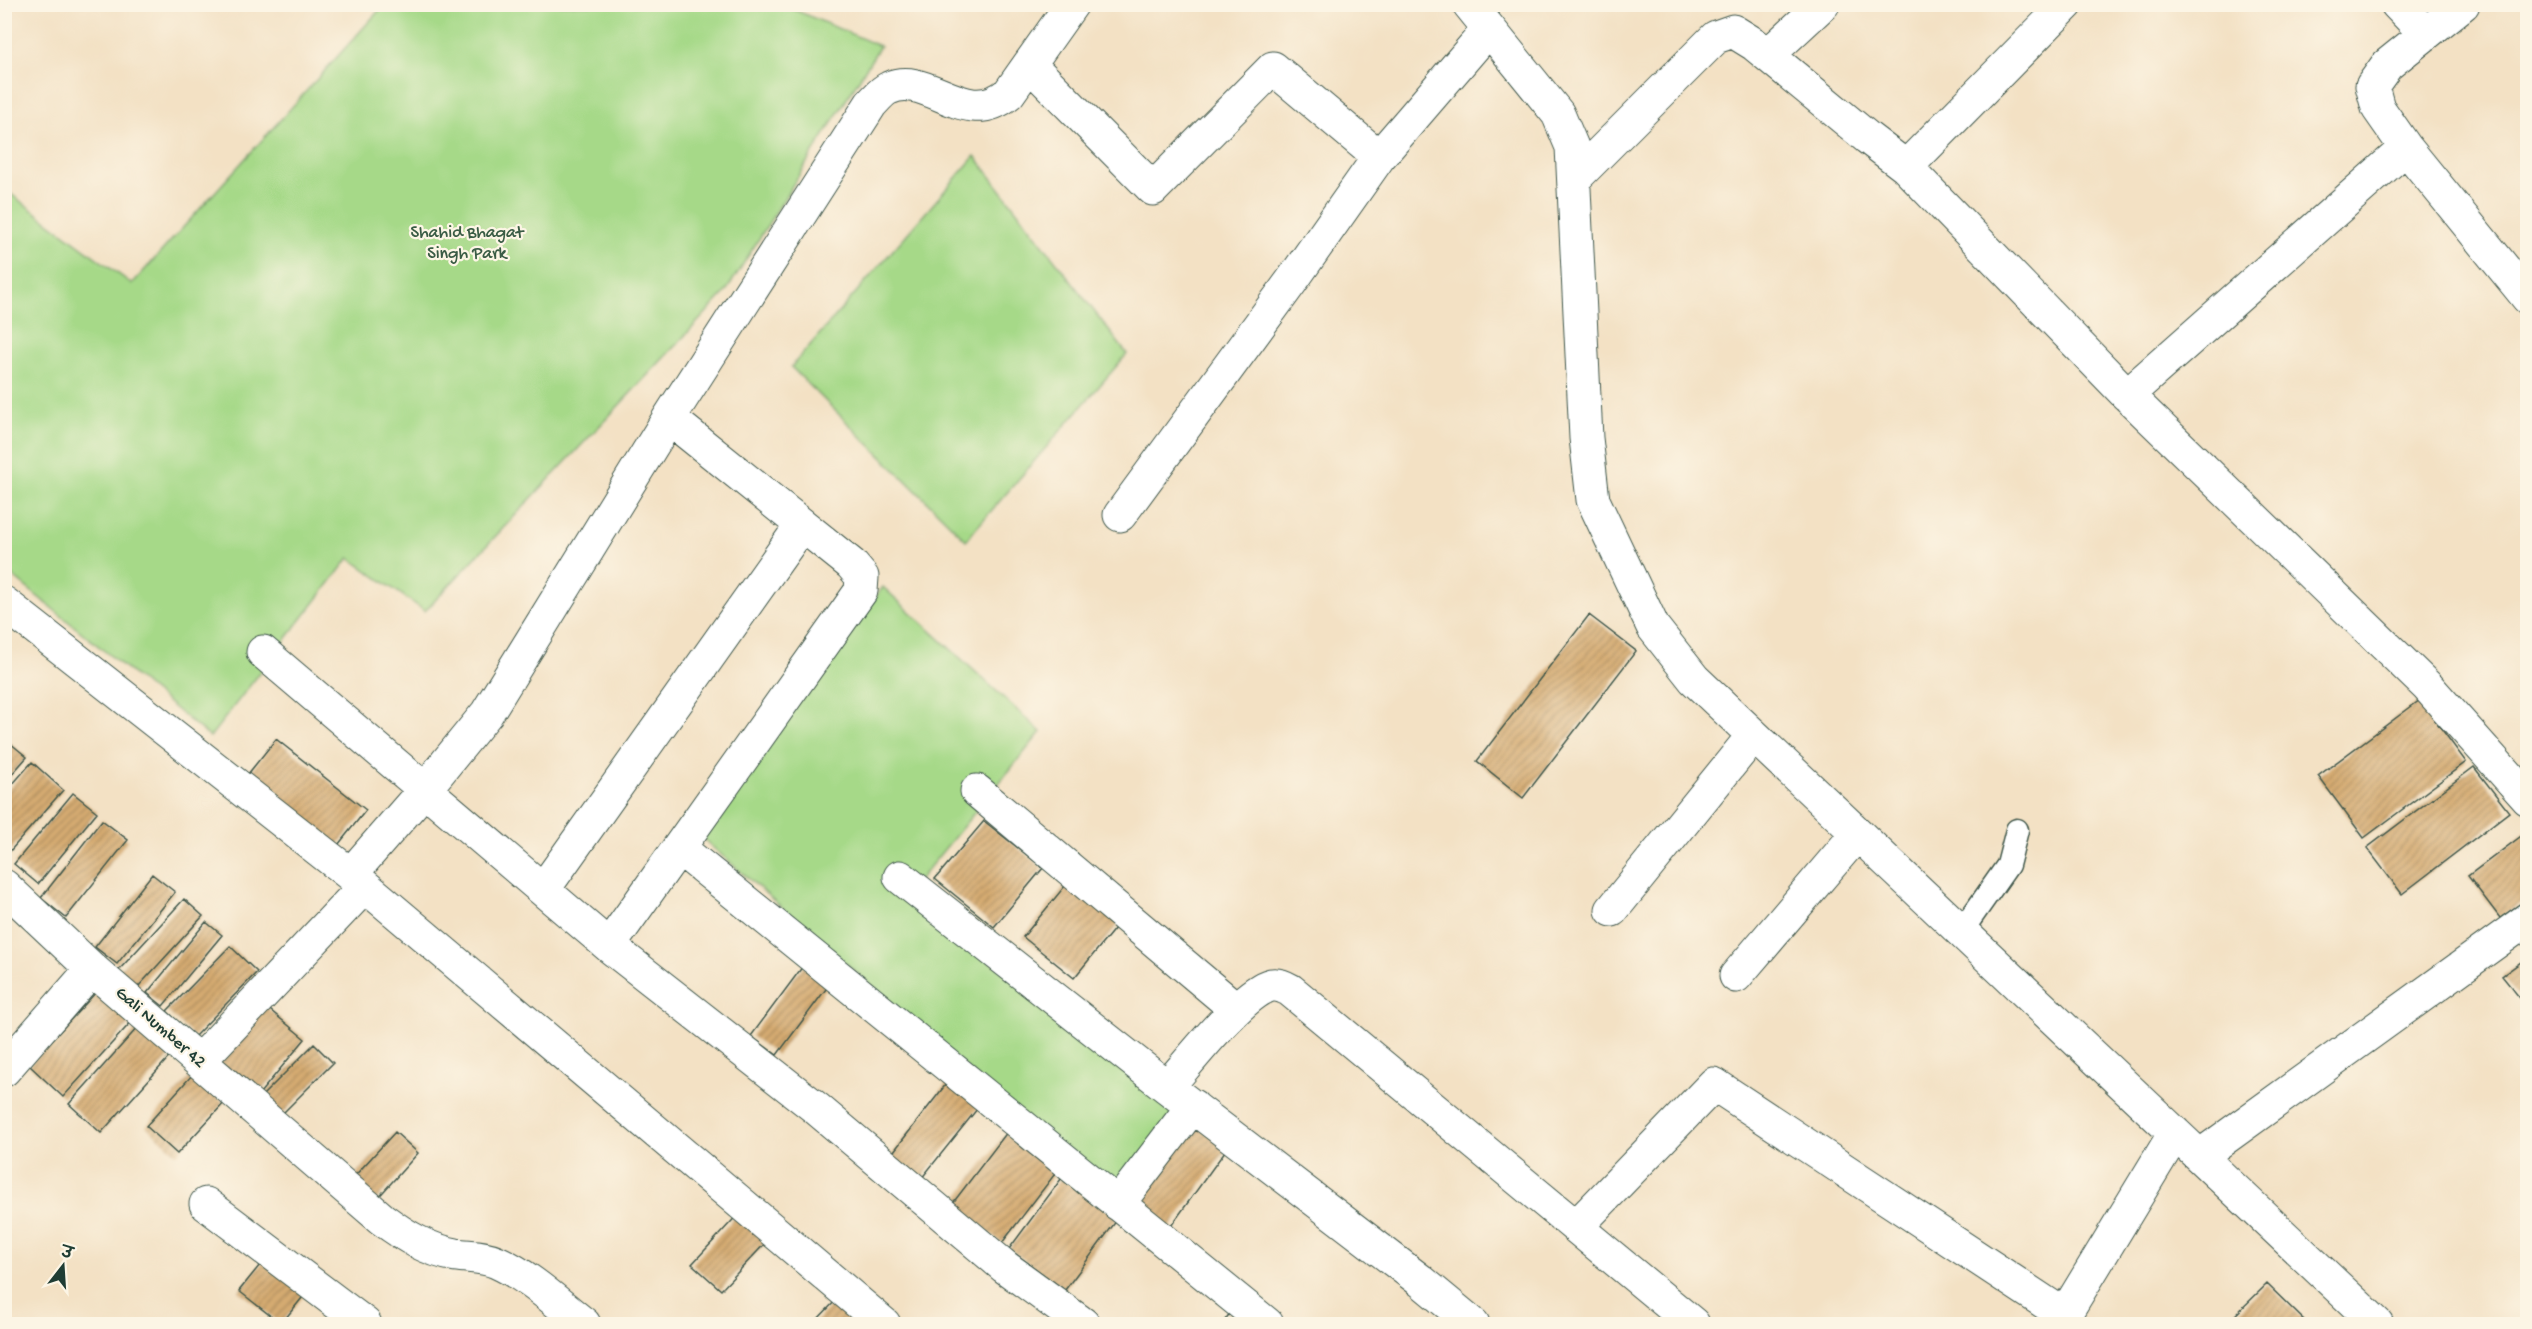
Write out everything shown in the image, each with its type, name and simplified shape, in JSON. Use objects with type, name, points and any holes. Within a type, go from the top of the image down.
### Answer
[{"type":"street","points":[[199,1061],[358,880],[425,789],[487,713],[669,418],[871,104],[888,88],[909,85],[972,105],[986,107],[997,104],[1010,93],[1072,4]]},
{"type":"street","points":[[1768,55],[1823,4]]},
{"type":"street","points":[[1906,167],[2067,4]]},
{"type":"street","points":[[2397,4],[2426,34]]},
{"type":"street","points":[[2463,4],[2387,65],[2373,86],[2378,108],[2406,148],[2528,298]]},
{"type":"street","points":[[1120,515],[1278,300],[1479,17],[1558,114],[1572,147],[1586,438],[1593,500],[1653,627],[1694,679],[1753,736],[2377,1324]]},
{"type":"street","points":[[1574,179],[1716,37],[1733,31],[1754,44],[1906,167],[2127,395],[2428,687],[2528,799]]},
{"type":"street","points":[[1030,65],[1153,189],[1273,68],[1380,157]]},
{"type":"street","points":[[2127,395],[2406,148]]},
{"type":"street","points":[[609,946],[861,591],[862,576],[851,564],[669,418]]},
{"type":"street","points":[[543,890],[802,525]]},
{"type":"street","points":[[4,603],[358,880],[884,1324]]},
{"type":"street","points":[[263,652],[609,946],[816,1108],[1005,1267],[1083,1324]]},
{"type":"street","points":[[1612,910],[1753,736]]},
{"type":"street","points":[[977,791],[1236,1009]]},
{"type":"street","points":[[1736,976],[1857,834]]},
{"type":"street","points":[[679,848],[1267,1324]]},
{"type":"street","points":[[900,877],[1421,1281],[1473,1324]]},
{"type":"street","name":"Gali Number 42","points":[[4,886],[92,969],[382,1219],[411,1240],[434,1250],[458,1256],[482,1257],[524,1276],[584,1324]]},
{"type":"street","points":[[2200,1156],[2528,919]]},
{"type":"street","points":[[4,1070],[92,969]]},
{"type":"street","points":[[1118,1204],[1180,1096],[1236,1009],[1268,986],[1280,984],[1693,1324]]},
{"type":"street","points":[[1576,1227],[1714,1084],[2062,1320],[2175,1133]]},
{"type":"street","points":[[206,1204],[365,1324]]},
{"type":"lane","points":[[1961,932],[2008,865],[2017,830]]},
{"type":"green space","name":"Shahid Bhagat Singh Park","points":[[384,5],[783,5],[880,46],[725,293],[425,611],[349,558],[210,737],[5,570],[4,189],[132,284]]},
{"type":"green space","points":[[975,156],[1127,354],[966,540],[791,367]]},
{"type":"green space","points":[[883,587],[1041,732],[905,897],[1181,1105],[1115,1198],[695,832]]},
{"type":"building","points":[[1589,615],[1636,651],[1523,798],[1477,761]]},
{"type":"building","points":[[2420,700],[2466,762],[2364,838],[2318,776]]},
{"type":"building","points":[[4,738],[27,757],[4,783]]},
{"type":"building","points":[[276,739],[366,810],[334,850],[244,779]]},
{"type":"building","points":[[32,762],[63,790],[4,858],[4,794]]},
{"type":"building","points":[[2474,767],[2509,812],[2402,894],[2367,848]]},
{"type":"building","points":[[73,793],[97,812],[38,884],[14,864]]},
{"type":"building","points":[[102,820],[128,840],[66,918],[41,898]]},
{"type":"building","points":[[984,821],[1043,868],[994,927],[935,879]]},
{"type":"building","points":[[2528,831],[2528,898],[2500,918],[2468,876]]},
{"type":"building","points":[[152,874],[175,892],[117,964],[95,947]]},
{"type":"building","points":[[1069,881],[1120,922],[1074,978],[1023,937]]},
{"type":"building","points":[[184,899],[203,916],[137,988],[118,971]]},
{"type":"building","points":[[206,922],[222,935],[163,1006],[147,993]]},
{"type":"building","points":[[230,946],[257,972],[194,1037],[167,1011]]},
{"type":"building","points":[[2528,957],[2528,1008],[2502,976]]},
{"type":"building","points":[[803,966],[829,985],[777,1055],[751,1036]]},
{"type":"building","points":[[99,989],[133,1020],[63,1097],[29,1065]]},
{"type":"building","points":[[259,1001],[305,1039],[255,1099],[210,1060]]},
{"type":"building","points":[[139,1026],[171,1055],[101,1133],[69,1104]]},
{"type":"building","points":[[314,1044],[333,1063],[277,1119],[258,1100]]},
{"type":"building","points":[[193,1074],[224,1103],[177,1154],[146,1126]]},
{"type":"building","points":[[950,1079],[982,1103],[917,1184],[887,1160]]},
{"type":"building","points":[[1191,1122],[1228,1147],[1166,1233],[1130,1207]]},
{"type":"building","points":[[1011,1127],[1061,1166],[1002,1243],[952,1204]]},
{"type":"building","points":[[395,1132],[418,1153],[375,1201],[351,1180]]},
{"type":"building","points":[[1064,1175],[1120,1216],[1065,1290],[1009,1249]]},
{"type":"building","points":[[743,1209],[772,1236],[721,1290],[692,1264]]},
{"type":"building","points":[[264,1260],[306,1293],[281,1324],[239,1291]]},
{"type":"building","points":[[2267,1284],[2308,1324],[2226,1324]]},
{"type":"building","points":[[841,1295],[872,1324],[813,1324]]},
{"type":"building","points":[[1236,1305],[1262,1324],[1222,1324]]}]
